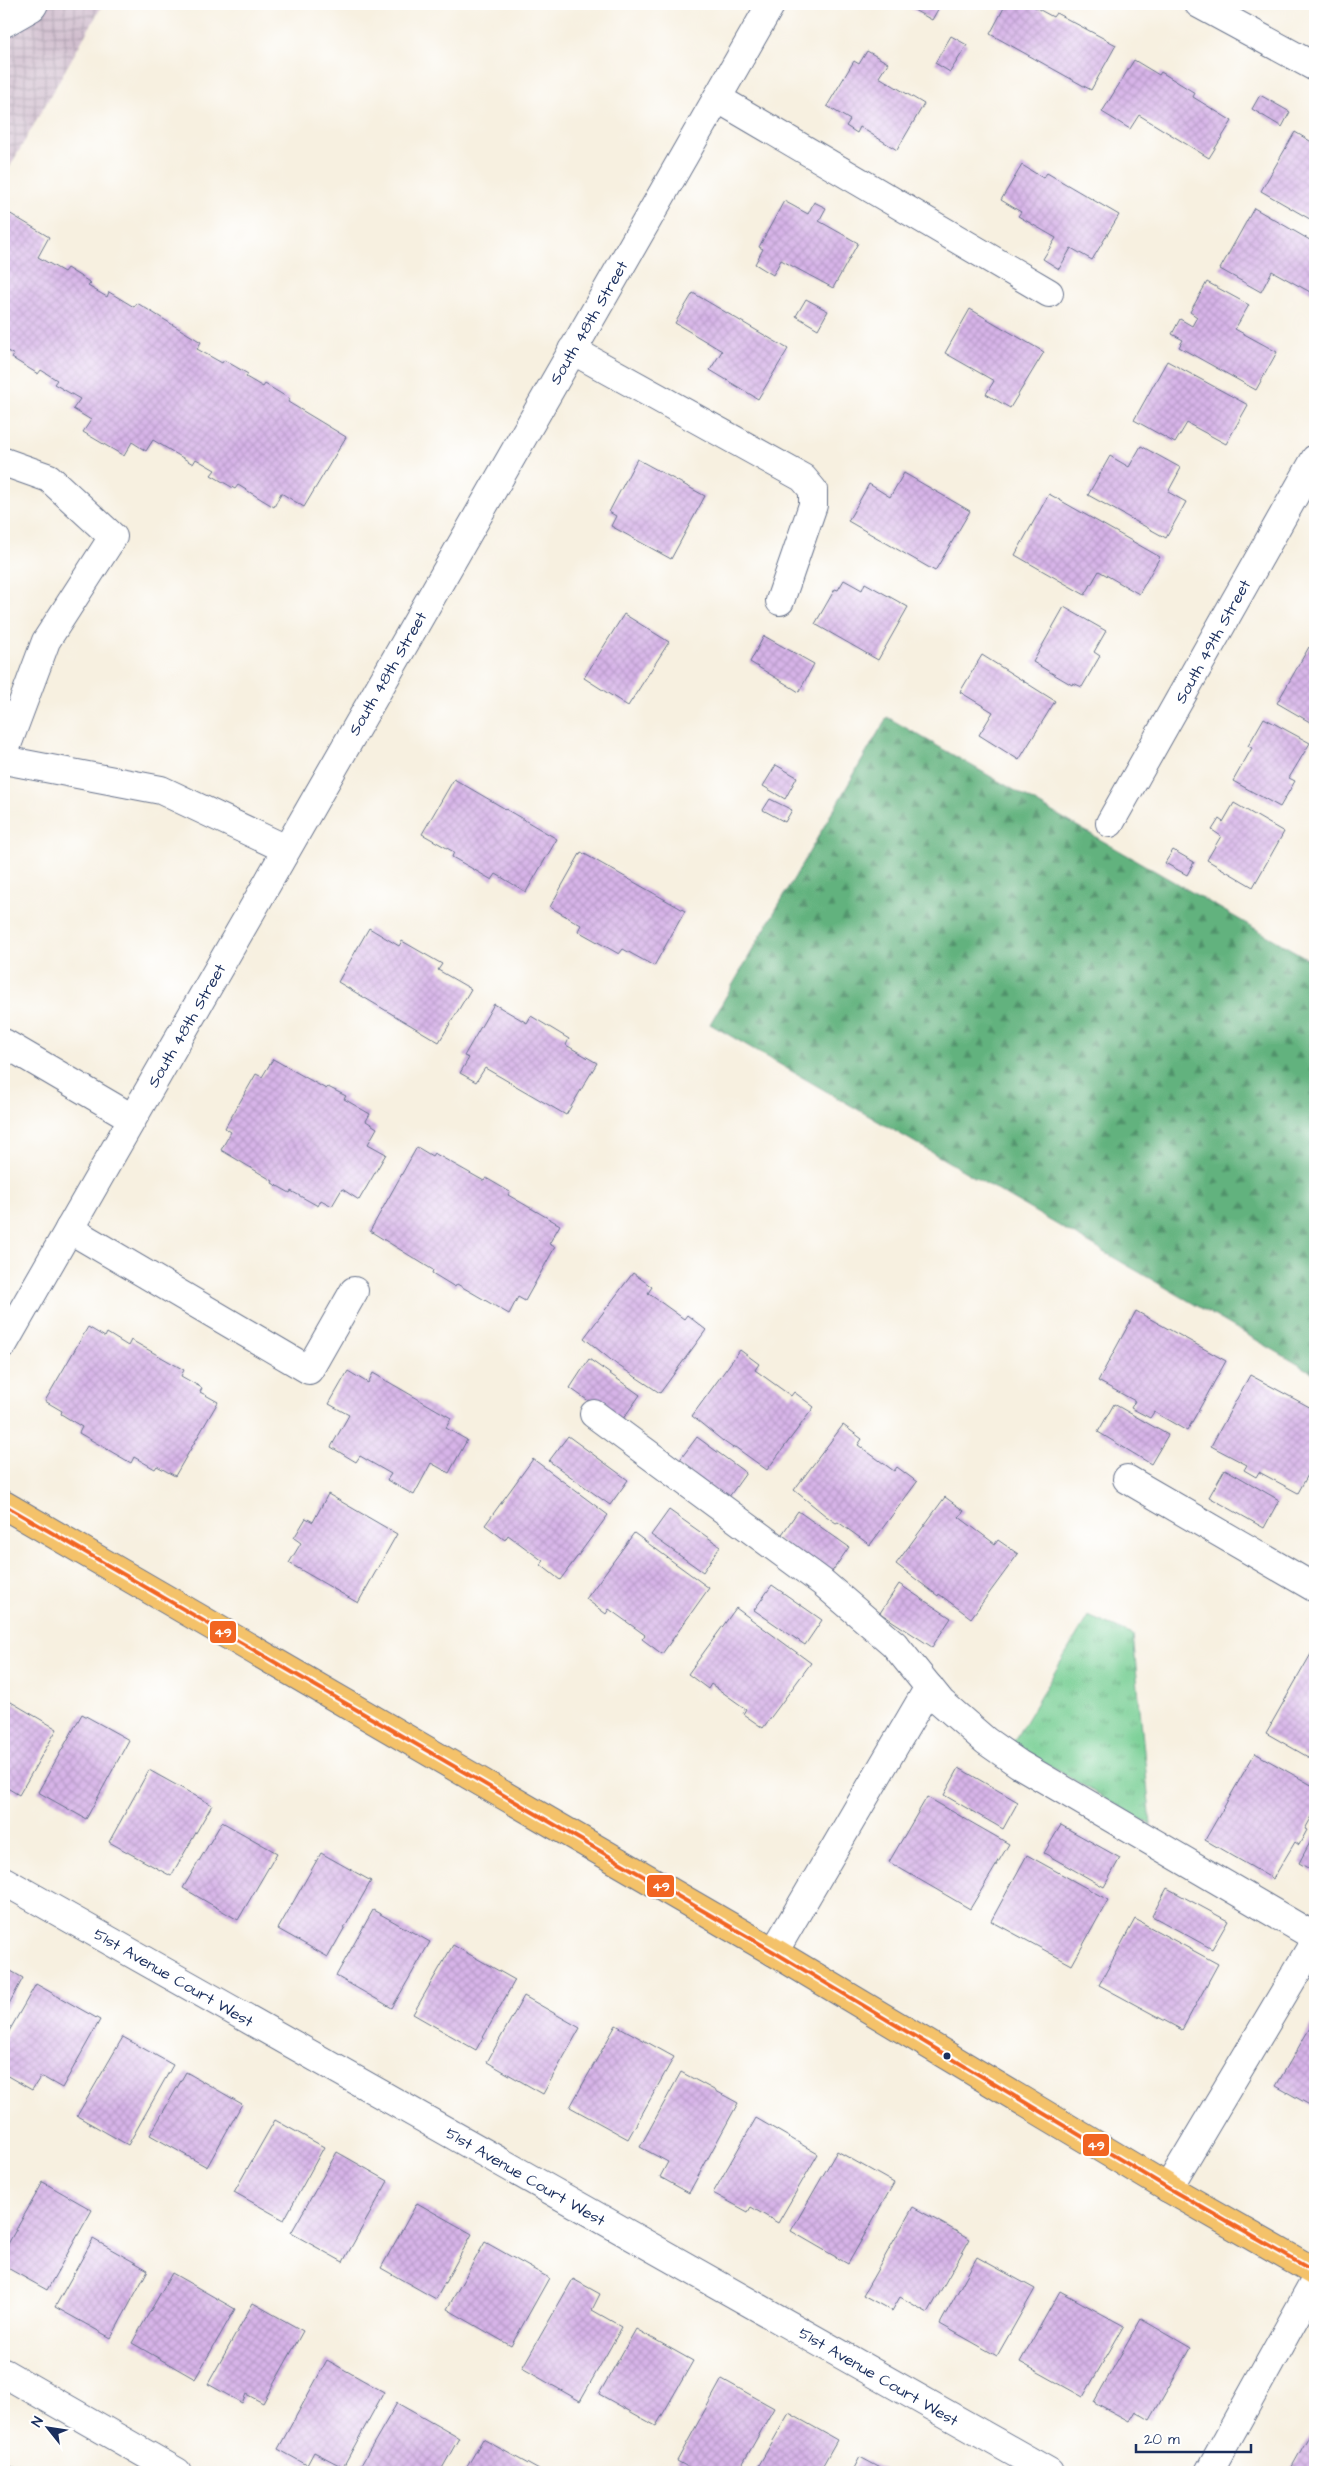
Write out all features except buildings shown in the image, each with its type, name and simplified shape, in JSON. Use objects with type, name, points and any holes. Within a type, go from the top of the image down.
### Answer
[{"type":"main road","points":[[4,1505],[774,1952],[1168,2188],[1315,2272]]},
{"type":"street","points":[[4,23],[32,8],[34,4]]},
{"type":"street","name":"South 48th Street","points":[[4,1343],[771,4]]},
{"type":"street","points":[[1199,4],[1315,67]]},
{"type":"street","points":[[717,98],[1050,293]]},
{"type":"street","points":[[572,350],[803,478],[813,490],[813,505],[780,601]]},
{"type":"street","name":"South 49th Street","points":[[1110,823],[1315,459]]},
{"type":"street","points":[[4,462],[49,478],[113,537],[46,641],[4,753]]},
{"type":"street","points":[[4,760],[161,790],[286,849]]},
{"type":"street","points":[[4,1043],[132,1118]]},
{"type":"street","points":[[69,1229],[310,1370],[354,1291]]},
{"type":"street","points":[[594,1414],[822,1582],[894,1644],[941,1702],[986,1741],[1019,1764],[1315,1937]]},
{"type":"street","points":[[1126,1479],[1315,1588]]},
{"type":"street","points":[[774,1952],[929,1687]]},
{"type":"street","name":"51st Avenue Court West","points":[[4,1881],[1048,2472]]},
{"type":"street","points":[[1168,2188],[1315,1941]]},
{"type":"street","points":[[1209,2472],[1315,2281]]},
{"type":"street","points":[[4,2373],[177,2472]]},
{"type":"shaded area","points":[[4,4],[103,4],[4,177]]},
{"type":"green space","points":[[887,717],[1315,963],[1315,1374],[710,1024]]},
{"type":"green space","points":[[1088,1616],[1133,1635],[1151,1825],[1012,1744]]},
{"type":"transit line","name":"49","points":[[4,1505],[774,1952],[1168,2188],[1315,2272]]}]
